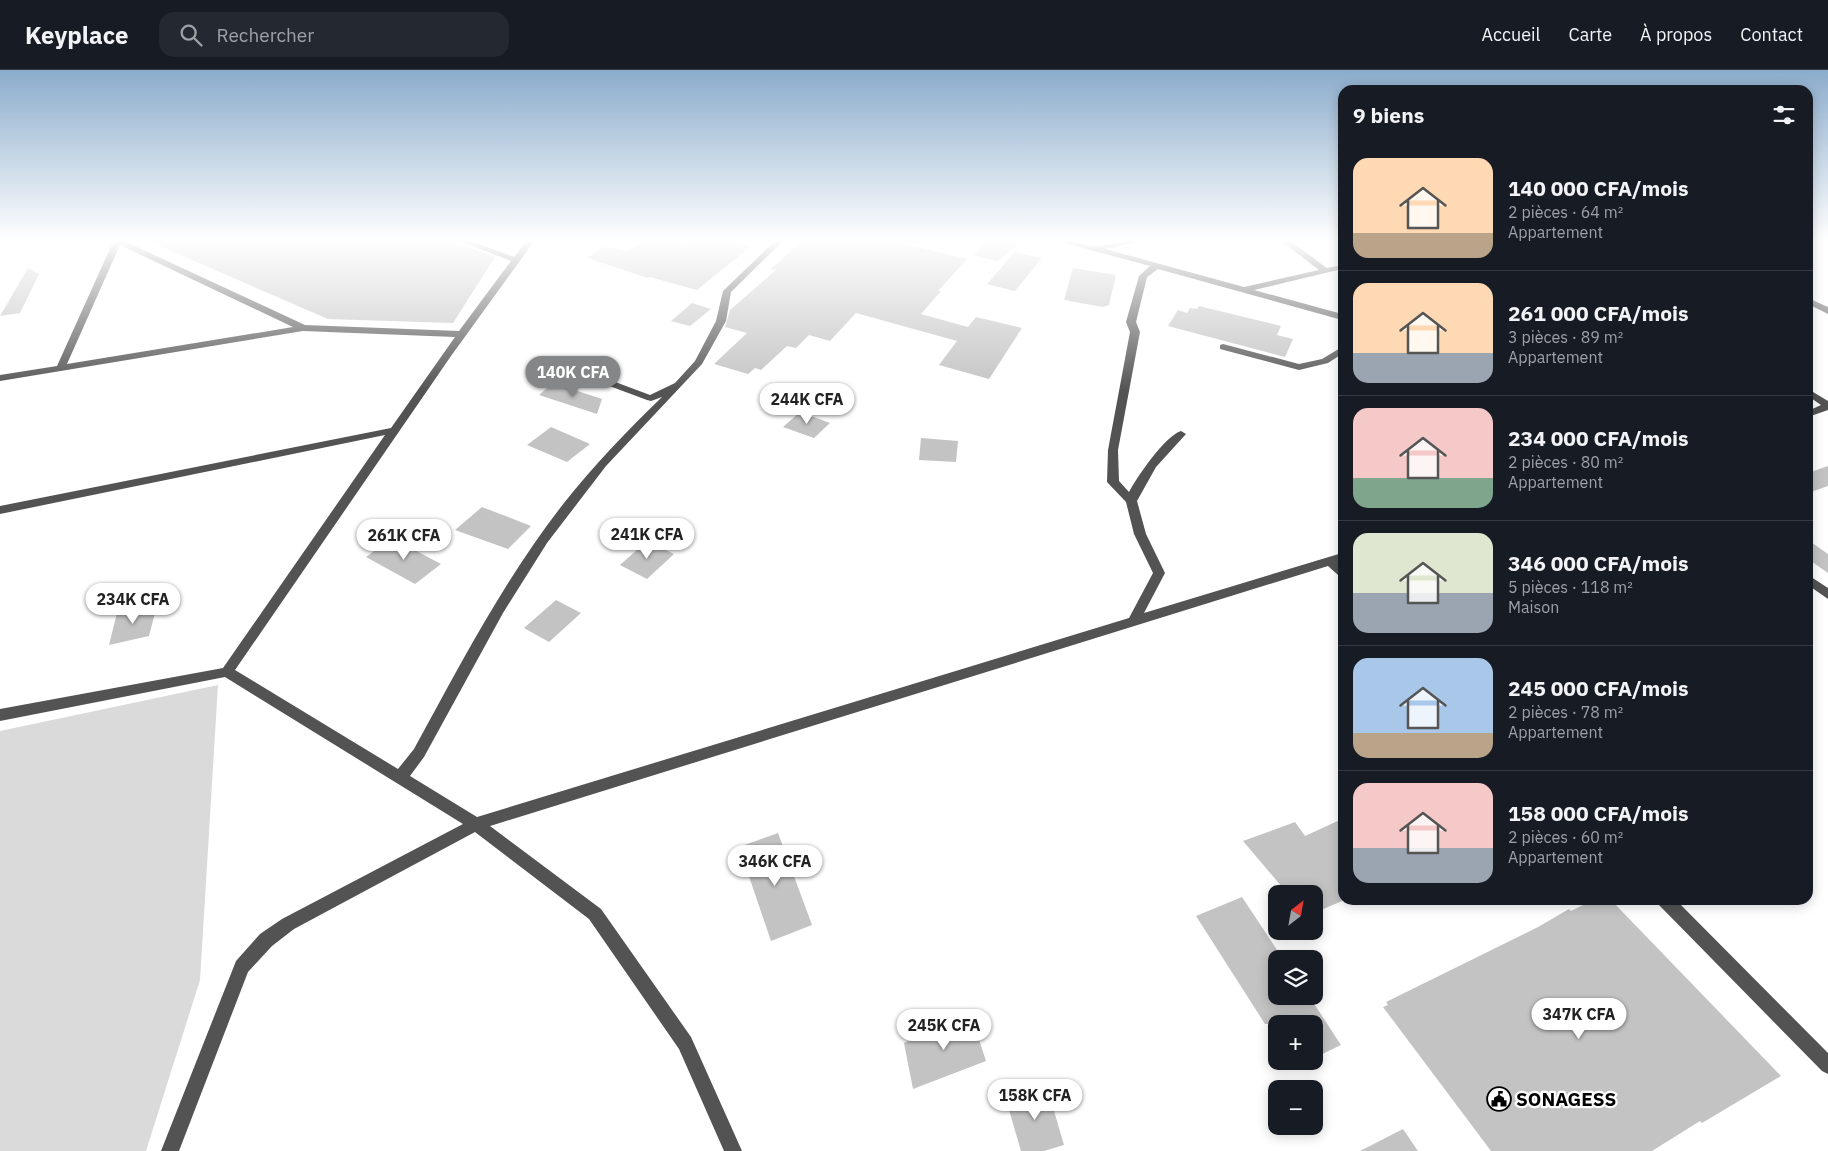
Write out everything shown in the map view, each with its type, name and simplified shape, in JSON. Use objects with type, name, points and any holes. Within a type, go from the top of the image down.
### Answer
[{"type":"street","points":[[61,367],[95,290]]},
{"type":"street","points":[[224,290],[303,328]]},
{"type":"street","points":[[227,672],[494,290]]},
{"type":"street","points":[[400,778],[419,753],[521,575],[552,528],[592,475],[679,385],[698,362],[721,321],[728,290]]},
{"type":"street","points":[[1134,621],[1159,573],[1140,534],[1131,501],[1113,482],[1113,450],[1135,332],[1131,322],[1139,290]]},
{"type":"street","points":[[1250,290],[1338,316]]},
{"type":"street","points":[[1813,304],[1828,312]]},
{"type":"street","points":[[0,378],[303,328],[462,334]]},
{"type":"street","points":[[1224,347],[1300,367],[1325,361],[1338,353]]},
{"type":"street","points":[[591,376],[636,394],[652,398],[679,385]]},
{"type":"street","points":[[1813,395],[1828,405]]},
{"type":"street","points":[[1813,412],[1828,405]]},
{"type":"street","points":[[0,510],[395,430]]},
{"type":"street","points":[[1131,501],[1138,483],[1155,459],[1182,434]]},
{"type":"street","points":[[170,1151],[242,967],[266,940],[288,924],[476,824],[1337,559]]},
{"type":"street","points":[[1813,583],[1828,594]]},
{"type":"street","points":[[0,715],[227,672],[476,824],[595,914],[685,1043],[733,1151]]},
{"type":"street","points":[[1670,905],[1828,1065]]},
{"type":"shaded area","points":[[218,685],[200,980],[146,1151],[0,1151],[0,731]]},
{"type":"building","points":[[15,290],[31,290],[20,313],[0,316]]},
{"type":"building","points":[[262,290],[474,290],[453,323],[328,319]]},
{"type":"building","points":[[752,290],[939,290],[941,291],[921,314],[968,327],[976,317],[1022,328],[989,379],[939,365],[957,341],[856,313],[830,341],[809,335],[796,348],[787,346],[761,370],[755,368],[748,374],[714,364],[747,333],[725,327],[730,310]]},
{"type":"building","points":[[1067,290],[1112,290],[1109,305],[1103,307],[1064,300]]},
{"type":"building","points":[[692,303],[711,309],[690,326],[671,321]]},
{"type":"building","points":[[1199,306],[1281,326],[1277,335],[1293,339],[1285,357],[1168,326],[1178,310],[1187,313],[1190,308],[1197,309]]},
{"type":"building","points":[[553,383],[602,399],[597,414],[539,395]]},
{"type":"building","points":[[800,412],[830,423],[814,438],[783,427]]},
{"type":"building","points":[[551,427],[590,444],[567,462],[527,445]]},
{"type":"building","points":[[921,438],[958,441],[956,462],[919,460]]},
{"type":"building","points":[[1828,466],[1828,486],[1813,491],[1813,471]]},
{"type":"building","points":[[482,507],[531,526],[508,549],[455,530]]},
{"type":"building","points":[[392,538],[441,564],[415,584],[366,557]]},
{"type":"building","points":[[647,541],[674,554],[647,579],[620,565]]},
{"type":"building","points":[[1813,544],[1828,554],[1828,573],[1813,562]]},
{"type":"building","points":[[556,600],[581,613],[549,642],[524,628]]},
{"type":"building","points":[[157,605],[149,636],[109,645],[117,613]]},
{"type":"building","points":[[1338,821],[1338,903],[1323,909],[1323,885],[1280,885],[1243,841],[1295,822],[1305,836]]},
{"type":"building","points":[[778,833],[812,925],[771,941],[739,847]]},
{"type":"building","points":[[1242,897],[1268,936],[1268,940],[1270,940],[1277,950],[1268,950],[1268,1005],[1315,1005],[1321,1015],[1268,1015],[1268,1024],[1265,1024],[1196,916]]},
{"type":"building","points":[[1583,905],[1616,905],[1781,1076],[1702,1123],[1700,1121],[1652,1151],[1491,1151],[1383,1007],[1388,1005],[1386,1002],[1538,927],[1569,909],[1571,911]]},
{"type":"building","points":[[970,1012],[986,1061],[913,1089],[904,1043]]},
{"type":"building","points":[[1323,1017],[1341,1045],[1323,1054]]},
{"type":"building","points":[[1047,1087],[1064,1145],[1044,1151],[1021,1151],[1005,1096]]},
{"type":"building","points":[[1403,1129],[1418,1151],[1360,1151]]},
{"type":"place","name":"SONAGESS","points":[[1499,1099]]}]
